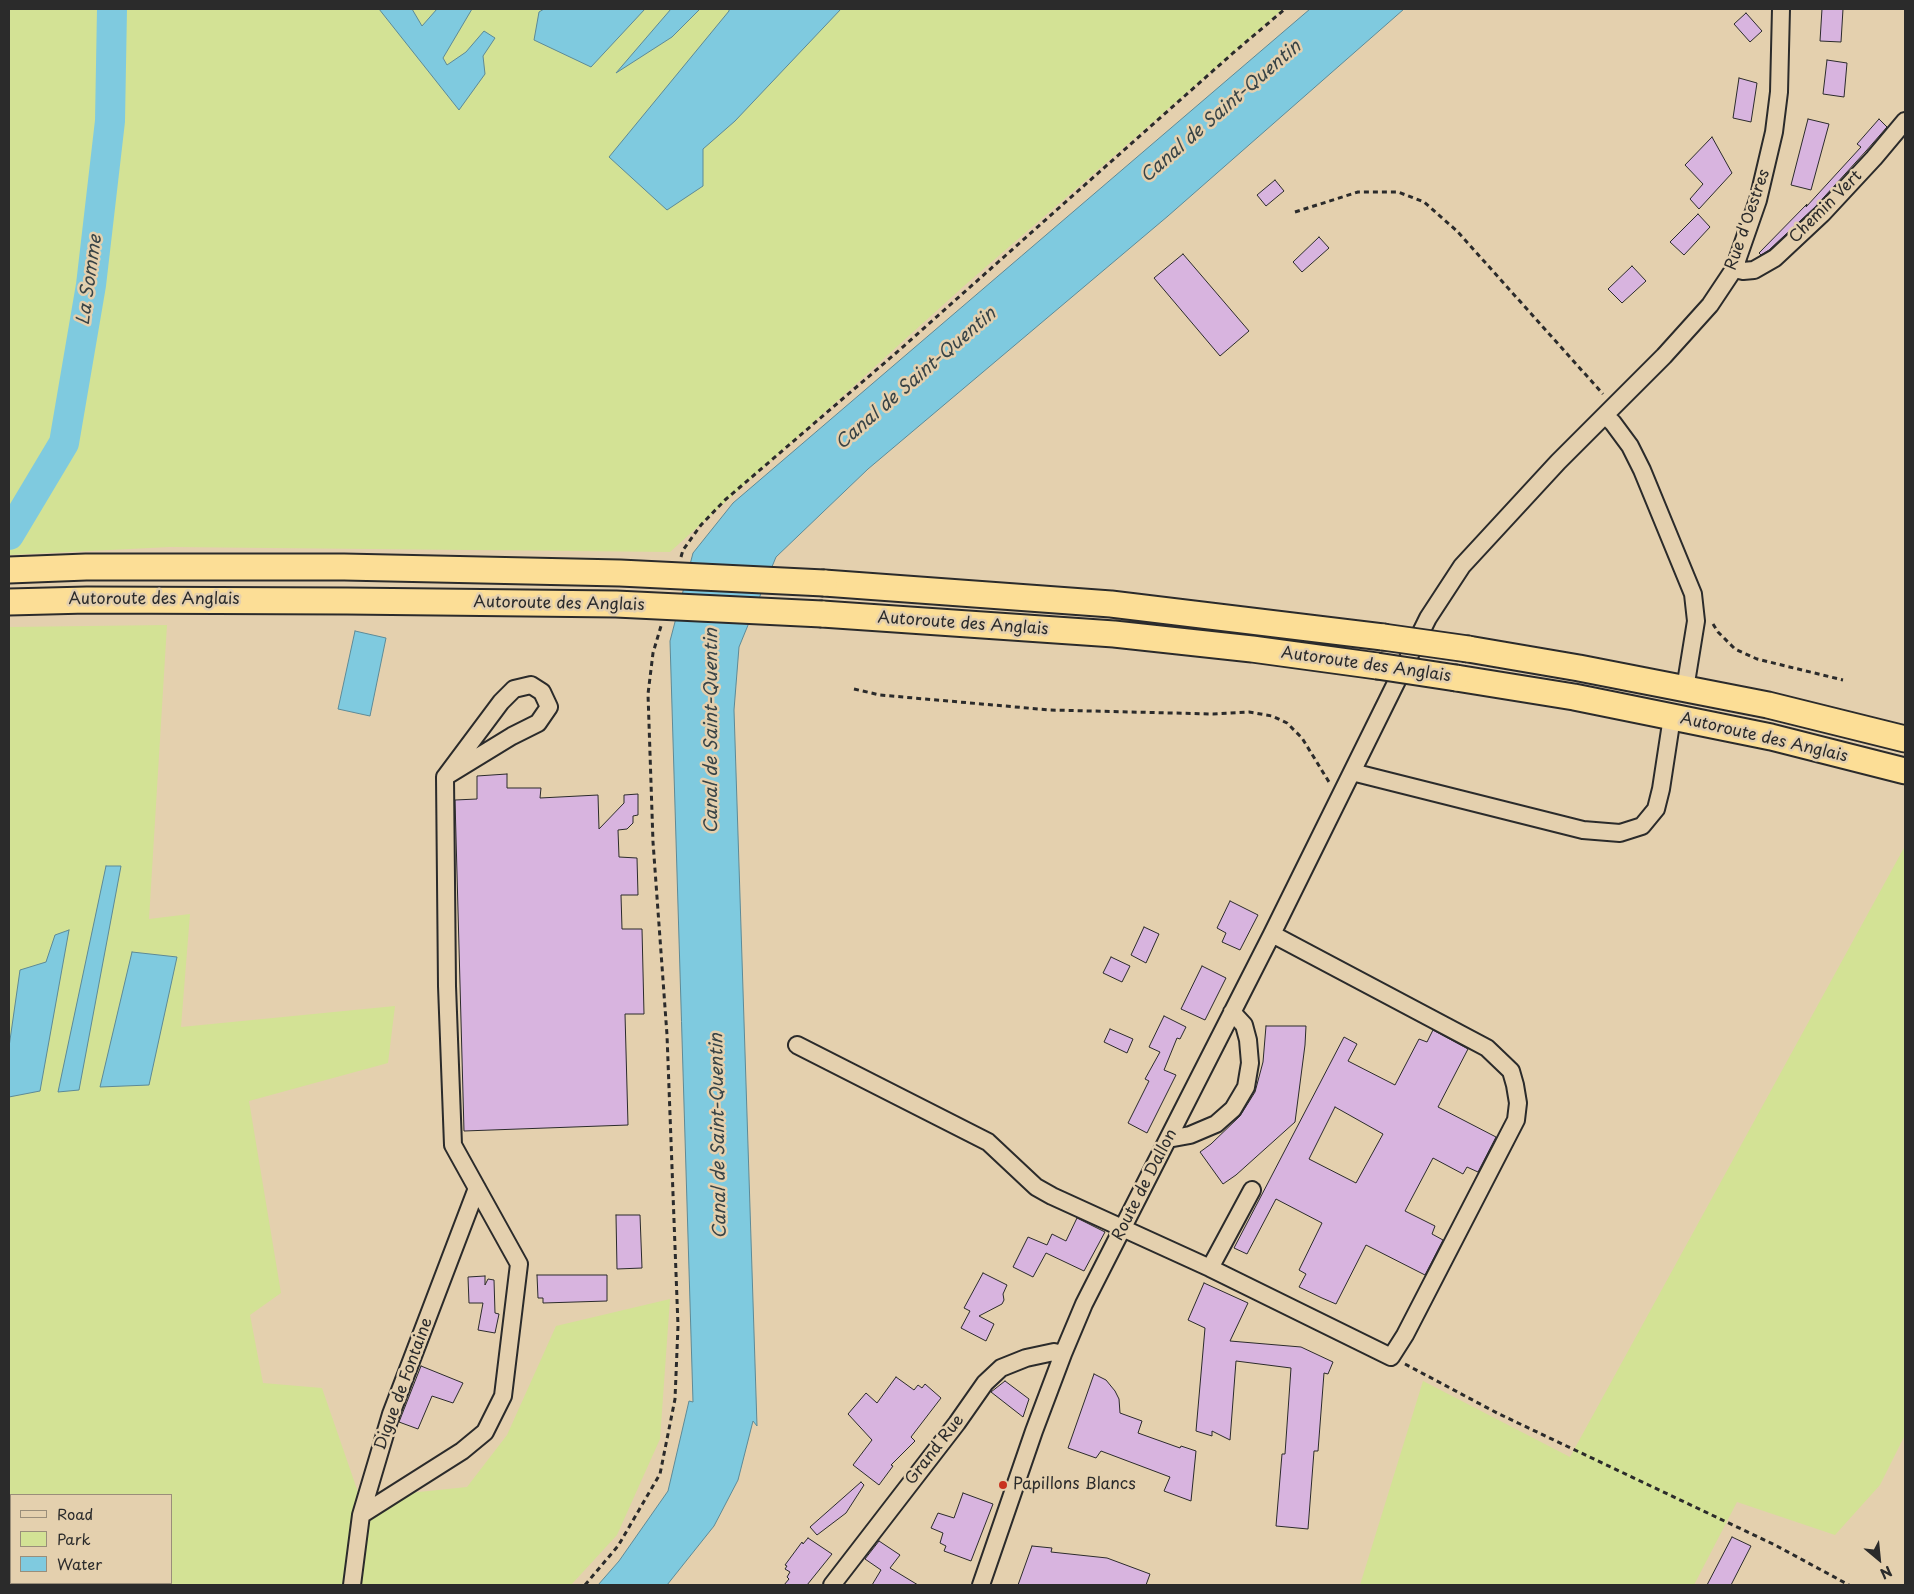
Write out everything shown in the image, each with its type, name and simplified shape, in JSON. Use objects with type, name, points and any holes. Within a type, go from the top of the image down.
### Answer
[{"type":"highway","name":"Autoroute des Anglais","points":[[9,570],[344,567],[620,573],[824,583],[1111,604],[1468,649],[1579,668],[1768,705],[1905,739]]},
{"type":"highway","name":"Autoroute des Anglais","points":[[9,602],[87,600],[616,604],[822,614],[1114,634],[1252,649],[1377,666],[1574,697],[1771,737],[1905,771]]},
{"type":"street","name":"Rue d'Oestres","points":[[1352,772],[1428,618],[1462,566],[1558,462],[1664,356],[1710,305],[1734,269],[1758,200],[1774,132],[1779,92],[1781,9]]},
{"type":"street","name":"Chemin Vert","points":[[1734,269],[1743,271],[1754,270],[1775,258],[1822,214],[1905,122]]},
{"type":"street","points":[[1610,410],[1613,423],[1630,446],[1642,470],[1693,594],[1696,621],[1685,689]]},
{"type":"street","points":[[362,1515],[462,1451],[485,1432],[503,1396],[519,1264],[453,1145],[446,986],[445,778],[501,702],[514,689],[531,686],[542,692],[549,707],[538,723],[512,736],[445,778]]},
{"type":"street","points":[[1352,772],[1583,830],[1620,833],[1642,826],[1656,809],[1672,717]]},
{"type":"street","name":"Route de Dallon","points":[[982,1585],[1031,1440],[1084,1304],[1352,772]]},
{"type":"street","points":[[797,1045],[988,1142],[1036,1187],[1075,1208],[1210,1268],[1391,1357],[1405,1335],[1516,1120],[1518,1103],[1515,1085],[1511,1071],[1487,1048],[1272,934]]},
{"type":"street","points":[[1168,1139],[1190,1135],[1216,1124],[1233,1109],[1246,1087],[1250,1063],[1248,1040],[1244,1025],[1232,1012]]},
{"type":"street","name":"Digue de Fontaine","points":[[352,1585],[362,1515],[391,1414],[477,1188]]},
{"type":"street","points":[[1210,1268],[1252,1190]]},
{"type":"street","name":"Grand Rue","points":[[832,1585],[957,1423],[985,1383],[1001,1368],[1026,1358],[1054,1352],[1063,1354]]},
{"type":"path","points":[[680,559],[687,544],[725,500],[896,353],[1285,9]]},
{"type":"path","points":[[1295,212],[1358,192],[1398,192],[1424,202],[1457,230],[1597,386],[1610,410]]},
{"type":"path","points":[[1693,594],[1718,632],[1735,649],[1757,659],[1843,680]]},
{"type":"path","points":[[585,1585],[618,1546],[660,1474],[675,1399],[678,1326],[667,1036],[656,889],[648,694],[653,653],[661,625]]},
{"type":"path","points":[[854,689],[880,695],[1050,710],[1213,714],[1249,712],[1272,716],[1287,723],[1302,738],[1338,798]]},
{"type":"path","points":[[1391,1357],[1497,1413],[1735,1525],[1850,1585]]},
{"type":"green space","points":[[9,9],[1283,9],[964,286],[670,552],[170,547],[9,555]]},
{"type":"green space","points":[[167,625],[149,919],[190,914],[181,1027],[395,1006],[388,1063],[249,1101],[281,1293],[250,1315],[263,1383],[322,1388],[360,1498],[467,1487],[507,1435],[556,1326],[670,1299],[660,1439],[617,1535],[571,1585],[9,1585],[9,627]]},
{"type":"green space","points":[[1905,846],[1905,1435],[1880,1485],[1835,1535],[1737,1502],[1694,1585],[1360,1585],[1423,1381],[1570,1457]]},
{"type":"water","points":[[379,9],[412,9],[422,26],[437,9],[472,9],[443,58],[447,65],[466,52],[484,31],[495,38],[483,56],[485,74],[459,110]]},
{"type":"water","points":[[544,9],[645,9],[591,67],[534,40],[539,12]]},
{"type":"water","points":[[671,9],[700,9],[672,37],[616,73]]},
{"type":"water","points":[[729,9],[841,9],[735,121],[703,149],[703,186],[667,210],[609,157]]},
{"type":"water","name":"Canal de Saint-Quentin","points":[[1310,9],[1404,9],[1168,216],[868,469],[776,557],[739,647],[734,710],[757,1426],[753,1421],[738,1480],[714,1526],[667,1585],[598,1585],[619,1561],[668,1491],[689,1401],[693,1402],[670,641],[693,553],[733,503]]},
{"type":"water","points":[[355,631],[386,638],[370,716],[338,709]]},
{"type":"water","points":[[106,866],[121,866],[79,1090],[58,1092]]},
{"type":"water","points":[[69,930],[40,1091],[9,1097],[9,1047],[20,970],[46,962],[55,935]]},
{"type":"water","points":[[132,952],[177,957],[149,1085],[100,1087]]},
{"type":"building","points":[[1822,9],[1843,9],[1841,42],[1820,41]]},
{"type":"building","points":[[1746,13],[1762,31],[1750,42],[1734,24]]},
{"type":"building","points":[[1827,60],[1847,63],[1844,97],[1823,94]]},
{"type":"building","points":[[1739,78],[1757,83],[1751,122],[1733,118]]},
{"type":"building","points":[[1808,119],[1829,124],[1811,190],[1791,185]]},
{"type":"building","points":[[1879,119],[1887,127],[1815,207],[1769,250],[1761,255],[1759,253],[1807,204],[1806,207],[1861,147],[1857,144]]},
{"type":"building","points":[[1712,137],[1732,173],[1699,209],[1690,199],[1703,184],[1685,165]]},
{"type":"building","points":[[1275,180],[1284,191],[1266,206],[1257,195]]},
{"type":"building","points":[[1698,214],[1710,227],[1684,255],[1670,242]]},
{"type":"building","points":[[1319,237],[1329,248],[1302,272],[1293,262]]},
{"type":"building","points":[[1183,254],[1249,331],[1220,356],[1154,278]]},
{"type":"building","points":[[1632,266],[1646,281],[1622,303],[1608,289]]},
{"type":"building","points":[[507,774],[507,788],[541,788],[540,798],[598,795],[599,829],[624,803],[624,795],[638,794],[638,815],[633,816],[633,823],[627,829],[618,830],[619,857],[637,858],[638,895],[621,895],[622,929],[642,929],[644,1014],[625,1014],[628,1125],[464,1131],[455,800],[477,799],[477,776]]},
{"type":"building","points":[[1230,901],[1258,915],[1240,950],[1222,942],[1226,933],[1217,928]]},
{"type":"building","points":[[1144,927],[1159,934],[1146,963],[1131,955]]},
{"type":"building","points":[[1111,957],[1130,966],[1122,982],[1103,973]]},
{"type":"building","points":[[1202,966],[1226,978],[1205,1020],[1181,1009]]},
{"type":"building","points":[[1164,1016],[1186,1027],[1180,1039],[1177,1038],[1164,1070],[1176,1075],[1147,1133],[1128,1123],[1149,1081],[1145,1079],[1160,1052],[1149,1047]]},
{"type":"building","points":[[1266,1026],[1306,1026],[1295,1122],[1236,1175],[1223,1184],[1200,1152],[1240,1116],[1255,1092],[1263,1062]]},
{"type":"building","points":[[1110,1029],[1133,1039],[1127,1053],[1104,1042]]},
{"type":"building","points":[[1433,1030],[1468,1049],[1438,1107],[1496,1137],[1478,1172],[1467,1167],[1463,1174],[1433,1158],[1405,1211],[1435,1226],[1432,1234],[1443,1240],[1425,1275],[1366,1245],[1336,1304],[1299,1287],[1306,1274],[1299,1270],[1322,1223],[1276,1199],[1247,1254],[1234,1248],[1344,1037],[1357,1044],[1348,1061],[1395,1085],[1419,1039],[1427,1042]],"holes":[[[1335,1107],[1383,1134],[1356,1183],[1309,1159]]]},
{"type":"building","points":[[616,1215],[640,1215],[642,1268],[617,1269]]},
{"type":"building","points":[[1077,1218],[1105,1232],[1084,1271],[1046,1253],[1033,1277],[1013,1267],[1028,1237],[1047,1245],[1052,1234],[1066,1241]]},
{"type":"building","points":[[983,1273],[1007,1285],[1003,1294],[1004,1300],[1002,1304],[979,1316],[994,1324],[986,1341],[961,1328],[970,1311],[964,1308]]},
{"type":"building","points":[[537,1275],[607,1275],[607,1301],[543,1303],[543,1298],[538,1298]]},
{"type":"building","points":[[485,1276],[485,1285],[488,1279],[494,1280],[495,1313],[499,1314],[495,1333],[478,1330],[483,1303],[469,1303],[468,1277]]},
{"type":"building","points":[[1204,1283],[1248,1303],[1230,1341],[1301,1347],[1333,1362],[1328,1374],[1324,1373],[1318,1451],[1314,1451],[1308,1529],[1276,1526],[1282,1454],[1285,1454],[1291,1368],[1236,1361],[1230,1440],[1212,1431],[1212,1436],[1196,1431],[1205,1328],[1188,1320]]},
{"type":"building","points":[[421,1366],[463,1383],[453,1403],[432,1396],[418,1429],[399,1422]]},
{"type":"building","points":[[1094,1374],[1106,1380],[1115,1391],[1119,1399],[1120,1413],[1142,1421],[1138,1433],[1180,1448],[1181,1446],[1196,1451],[1191,1501],[1164,1491],[1170,1477],[1101,1451],[1096,1458],[1068,1448]]},
{"type":"building","points":[[896,1377],[914,1390],[918,1385],[922,1388],[925,1384],[941,1398],[911,1437],[915,1441],[891,1465],[893,1466],[879,1485],[853,1465],[872,1440],[848,1414],[866,1393],[877,1403]]},
{"type":"building","points":[[1005,1381],[1029,1399],[1023,1417],[991,1392]]},
{"type":"building","points":[[861,1482],[864,1485],[846,1513],[817,1535],[810,1527]]},
{"type":"building","points":[[963,1493],[993,1504],[971,1561],[944,1551],[946,1546],[940,1543],[943,1533],[931,1528],[938,1513],[954,1518]]},
{"type":"building","points":[[1732,1537],[1751,1546],[1731,1585],[1707,1585]]},
{"type":"building","points":[[808,1538],[832,1554],[807,1585],[784,1585],[789,1579],[787,1577],[790,1572],[785,1569],[787,1566],[785,1565],[802,1542],[803,1544]]},
{"type":"building","points":[[879,1541],[900,1555],[890,1568],[918,1585],[872,1585],[881,1570],[865,1559]]},
{"type":"building","points":[[1032,1546],[1052,1548],[1051,1552],[1107,1558],[1150,1574],[1146,1585],[1018,1585]]},
{"type":"waterway","name":"La Somme","points":[[9,535],[64,443],[91,285],[110,121],[112,9]]},
{"type":"place","name":"Papillons Blancs","points":[[1003,1485]]}]
